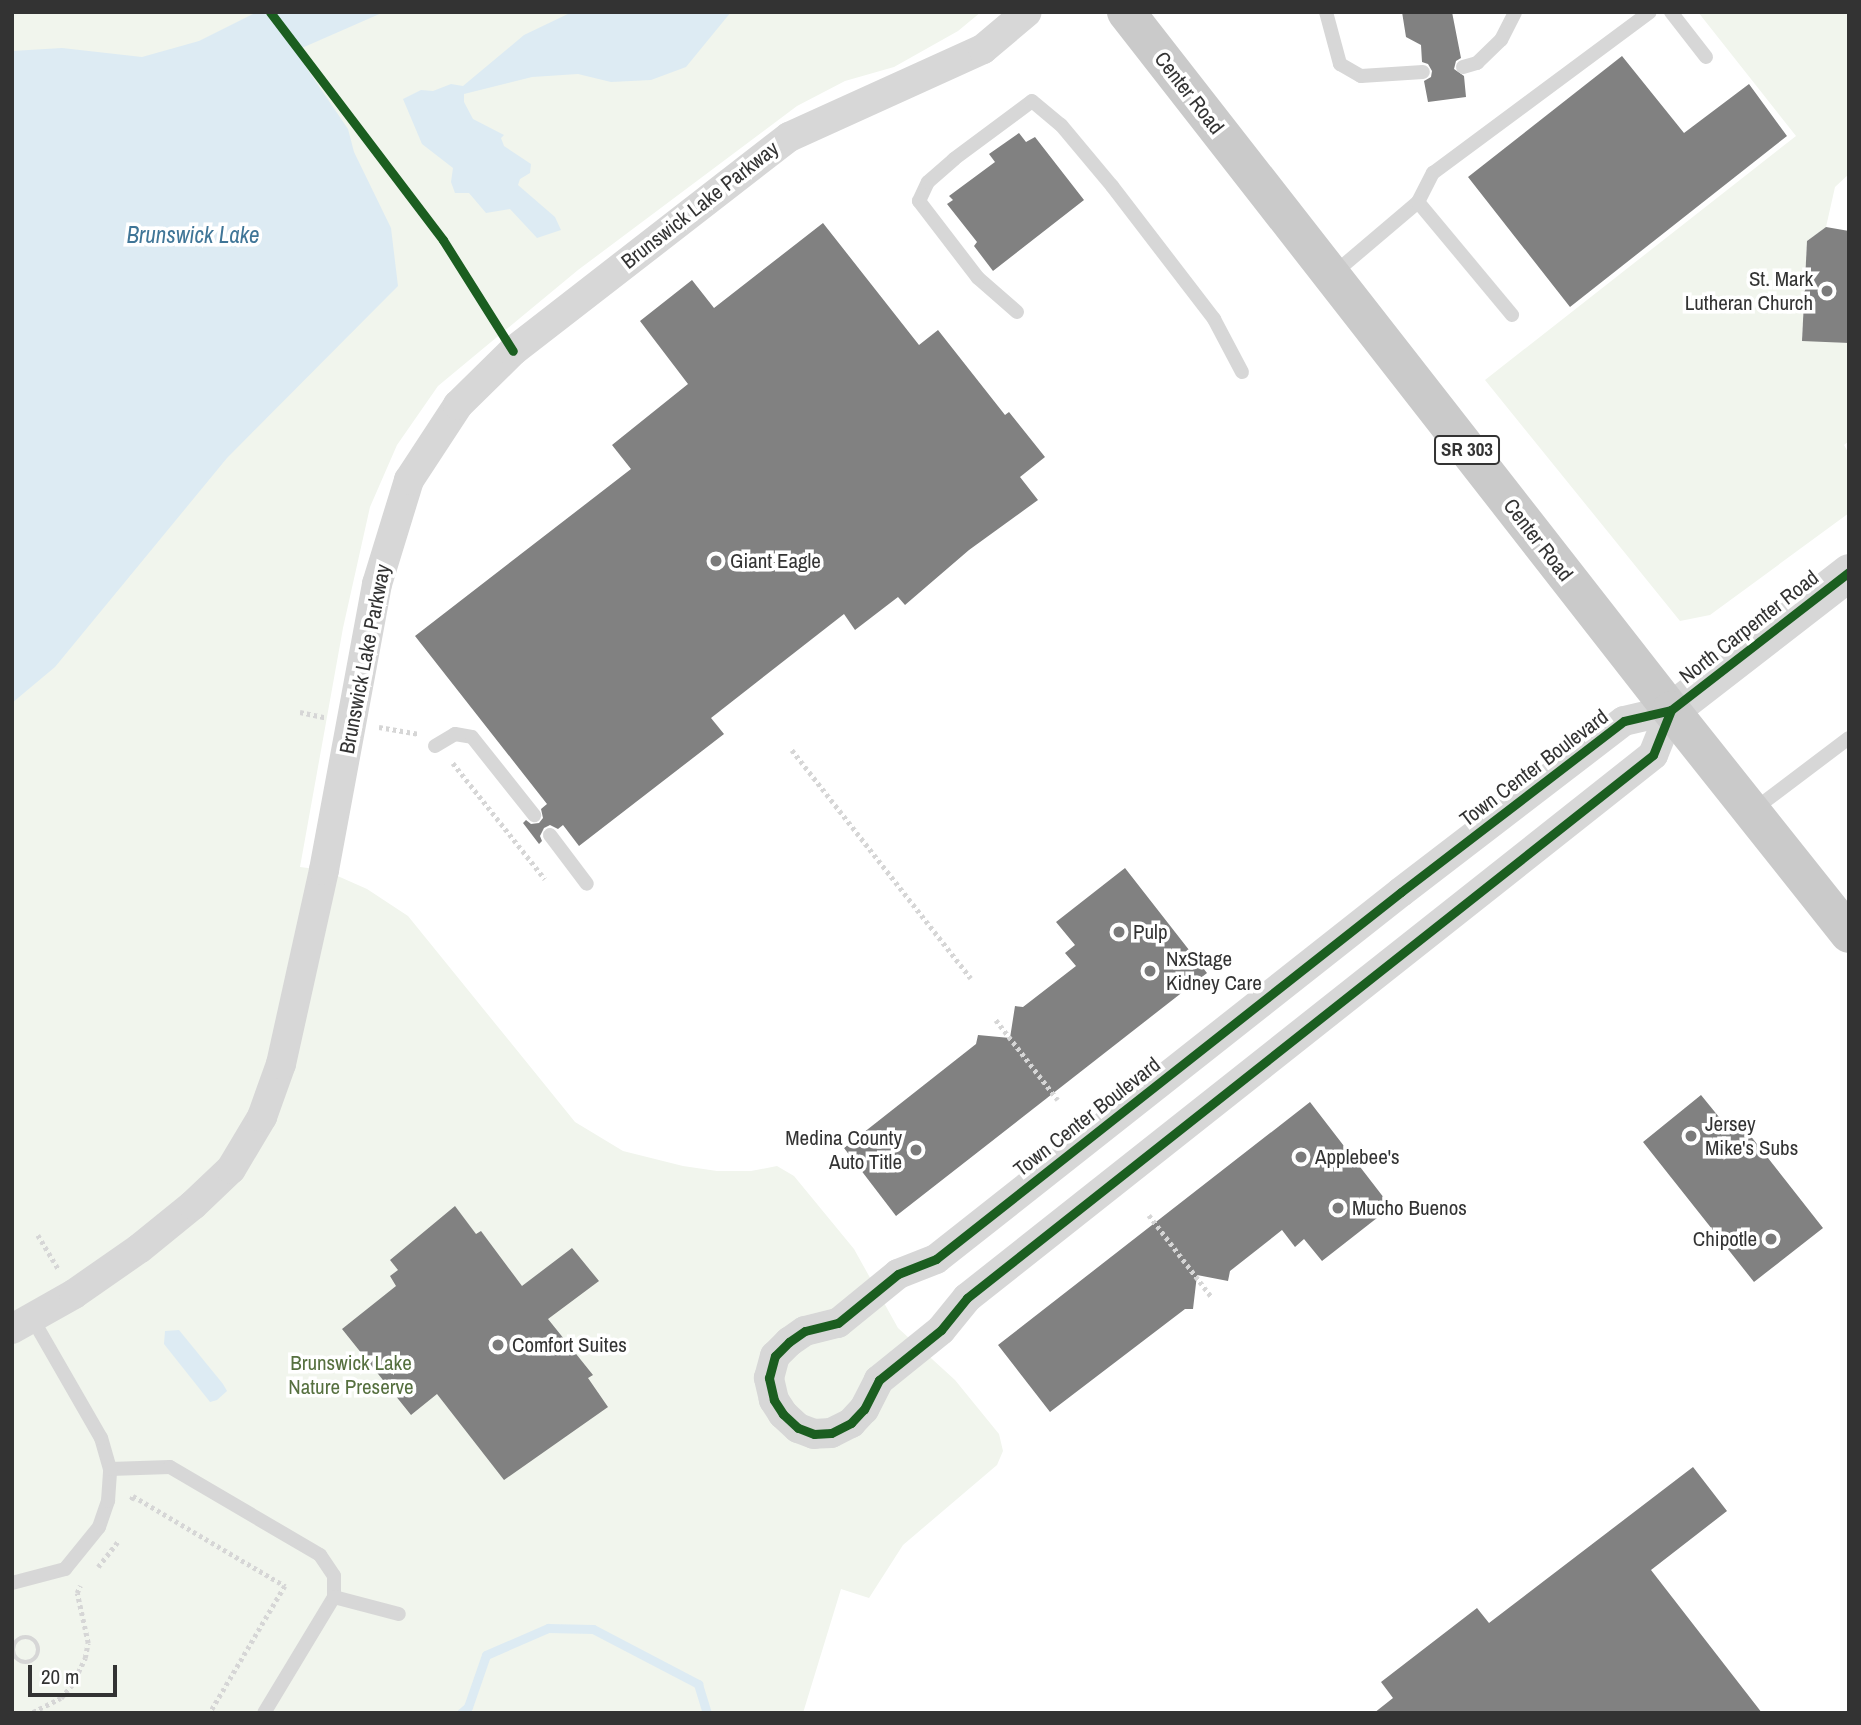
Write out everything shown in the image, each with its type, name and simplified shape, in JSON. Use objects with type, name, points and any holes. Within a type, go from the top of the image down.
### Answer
[{"type":"main road","name":"Center Road","points":[[1126,12],[1751,812],[1849,933]]},
{"type":"street","name":"Brunswick Lake Parkway","points":[[22,1323],[74,1294],[140,1248],[193,1205],[231,1168],[262,1117],[281,1064],[324,870],[377,584],[409,480],[458,405],[513,351],[789,136],[983,48],[1027,12]]},
{"type":"street","name":"North Carpenter Road","points":[[1671,710],[1849,572]]},
{"type":"street","name":"Town Center Boulevard","points":[[1671,710],[1653,755],[967,1298],[941,1330],[879,1380],[864,1409],[850,1423],[831,1433],[814,1434],[798,1428],[783,1414],[774,1400],[769,1378],[775,1356],[789,1342],[805,1331],[838,1323],[898,1274],[936,1259],[1401,891],[1624,721],[1671,710]]},
{"type":"lane","points":[[1326,12],[1340,64],[1361,75],[1423,72]]},
{"type":"lane","points":[[1463,67],[1477,63],[1501,40],[1515,12]]},
{"type":"lane","points":[[1331,276],[1418,202],[1433,173],[1650,12]]},
{"type":"lane","points":[[1671,12],[1706,57]]},
{"type":"lane","points":[[1017,312],[978,278],[919,201],[928,182],[954,159],[1032,101],[1061,125],[1112,186],[1214,319],[1242,372]]},
{"type":"lane","points":[[1418,202],[1512,315]]},
{"type":"lane","points":[[435,747],[455,734],[471,737],[534,815]]},
{"type":"lane","points":[[1751,812],[1849,738]]},
{"type":"lane","points":[[550,835],[587,884]]},
{"type":"lane","points":[[12,1583],[65,1569],[84,1549],[99,1527],[105,1510],[110,1469],[101,1437],[22,1323]]},
{"type":"lane","points":[[110,1469],[170,1467],[320,1555],[334,1576],[334,1597],[264,1713]]},
{"type":"lane","points":[[334,1597],[399,1614]]},
{"type":"path","points":[[300,712],[327,718]]},
{"type":"path","points":[[371,726],[420,734]]},
{"type":"path","points":[[792,750],[971,978]]},
{"type":"path","points":[[453,763],[545,879]]},
{"type":"path","points":[[996,1020],[1058,1100]]},
{"type":"path","points":[[1149,1215],[1211,1296]]},
{"type":"path","points":[[38,1235],[61,1274]]},
{"type":"path","points":[[129,1504],[133,1496],[285,1586],[210,1713]]},
{"type":"path","points":[[91,1572],[110,1554],[122,1531]]},
{"type":"path","points":[[33,1712],[61,1698],[72,1685],[85,1658],[88,1643],[77,1593],[82,1582]]},
{"type":"path","points":[[25,1637],[36,1641],[40,1652],[32,1662],[25,1663],[12,1653],[16,1642],[25,1637]]},
{"type":"green space","name":"Brunswick Lake Nature Preserve","points":[[12,12],[981,12],[958,31],[894,67],[845,81],[797,106],[578,270],[438,386],[397,445],[370,507],[343,628],[300,867],[324,870],[367,889],[408,916],[575,1122],[623,1151],[683,1166],[717,1171],[751,1171],[777,1166],[794,1176],[854,1249],[898,1328],[955,1380],[999,1434],[1003,1451],[997,1465],[903,1545],[869,1598],[841,1589],[803,1713],[12,1713]]},
{"type":"green space","points":[[1698,12],[1849,12],[1849,174],[1835,187],[1826,227],[1807,241],[1802,340],[1849,343],[1849,441],[1844,445],[1849,454],[1849,513],[1710,615],[1680,621],[1485,380],[1796,136]]},
{"type":"water","name":"Brunswick Lake","points":[[257,12],[384,12],[295,51],[348,129],[354,152],[391,228],[398,286],[227,458],[55,667],[12,703],[12,51],[62,48],[142,57],[199,41]]},
{"type":"water","points":[[572,12],[731,12],[686,67],[651,80],[611,82],[578,74],[532,77],[464,94],[464,102],[473,119],[504,135],[501,138],[504,146],[531,164],[530,173],[520,179],[518,185],[555,217],[561,230],[537,238],[510,209],[486,213],[469,193],[455,193],[451,182],[453,168],[422,144],[403,99],[421,90],[433,91],[451,84],[463,86],[524,35]]},
{"type":"water","points":[[179,1330],[227,1391],[217,1400],[210,1402],[164,1344],[165,1331]]},
{"type":"building","points":[[1402,12],[1452,12],[1461,58],[1456,61],[1454,69],[1464,76],[1466,97],[1428,102],[1424,81],[1431,77],[1432,71],[1428,64],[1422,62],[1421,45],[1406,37]]},
{"type":"building","points":[[1622,56],[1684,133],[1749,84],[1787,136],[1570,307],[1468,177]]},
{"type":"building","points":[[1019,133],[1026,142],[1035,137],[1084,200],[993,271],[974,246],[977,242],[947,204],[953,200],[949,196],[995,162],[989,154]]},
{"type":"building","points":[[823,223],[919,345],[938,330],[1005,415],[1009,412],[1045,457],[1020,477],[1038,500],[969,550],[905,605],[898,597],[855,630],[844,614],[711,718],[724,734],[579,846],[563,825],[558,829],[550,825],[544,828],[539,844],[523,823],[526,820],[531,824],[539,823],[543,818],[541,809],[547,804],[415,636],[631,469],[612,445],[688,384],[640,321],[692,280],[714,308]]},
{"type":"building","name":"St. Mark Lutheran Church","points":[[1826,227],[1849,231],[1849,343],[1802,341],[1807,241]]},
{"type":"building","points":[[1125,868],[1207,973],[896,1216],[844,1148],[976,1044],[978,1035],[1010,1038],[1015,1006],[1023,1007],[1076,966],[1065,953],[1075,945],[1056,922]]},
{"type":"building","points":[[1701,1095],[1732,1133],[1742,1125],[1823,1228],[1754,1282],[1643,1142]]},
{"type":"building","points":[[1310,1102],[1391,1207],[1322,1261],[1304,1239],[1295,1247],[1282,1230],[1230,1271],[1228,1281],[1197,1275],[1193,1309],[1185,1309],[1050,1412],[998,1345]]},
{"type":"building","name":"Comfort Suites","points":[[455,1206],[476,1234],[481,1231],[522,1286],[572,1248],[599,1281],[548,1319],[593,1375],[588,1378],[608,1407],[504,1480],[437,1394],[411,1415],[342,1329],[396,1286],[390,1276],[398,1270],[390,1260]]},
{"type":"building","points":[[1693,1467],[1727,1511],[1651,1570],[1762,1713],[1374,1713],[1393,1698],[1381,1682],[1477,1608],[1489,1623]]},
{"type":"waterway","points":[[461,1713],[468,1707],[486,1655],[548,1628],[593,1629],[698,1684],[707,1713]]},
{"type":"cycle path","points":[[270,12],[443,240],[513,351]]},
{"type":"cycle path","points":[[1671,710],[1653,755],[967,1298],[941,1330],[879,1380],[864,1409],[851,1423],[831,1433],[814,1434],[798,1428],[783,1414],[774,1400],[769,1378],[775,1356],[789,1342],[805,1331],[838,1323],[898,1274],[936,1259],[1401,892],[1624,721],[1671,710],[1849,572]]},
{"type":"place","name":"St. Mark Lutheran Church","points":[[1827,291]]},
{"type":"place","name":"Giant Eagle","points":[[716,561]]},
{"type":"place","name":"Pulp","points":[[1119,932]]},
{"type":"place","name":"NxStage Kidney Care","points":[[1150,971]]},
{"type":"place","name":"Jersey Mike's Subs","points":[[1691,1136]]},
{"type":"place","name":"Medina County Auto Title","points":[[916,1150]]},
{"type":"place","name":"Applebee's","points":[[1301,1157]]},
{"type":"place","name":"Mucho Buenos","points":[[1338,1208]]},
{"type":"place","name":"Chipotle","points":[[1771,1239]]},
{"type":"place","name":"Comfort Suites","points":[[498,1345]]}]
